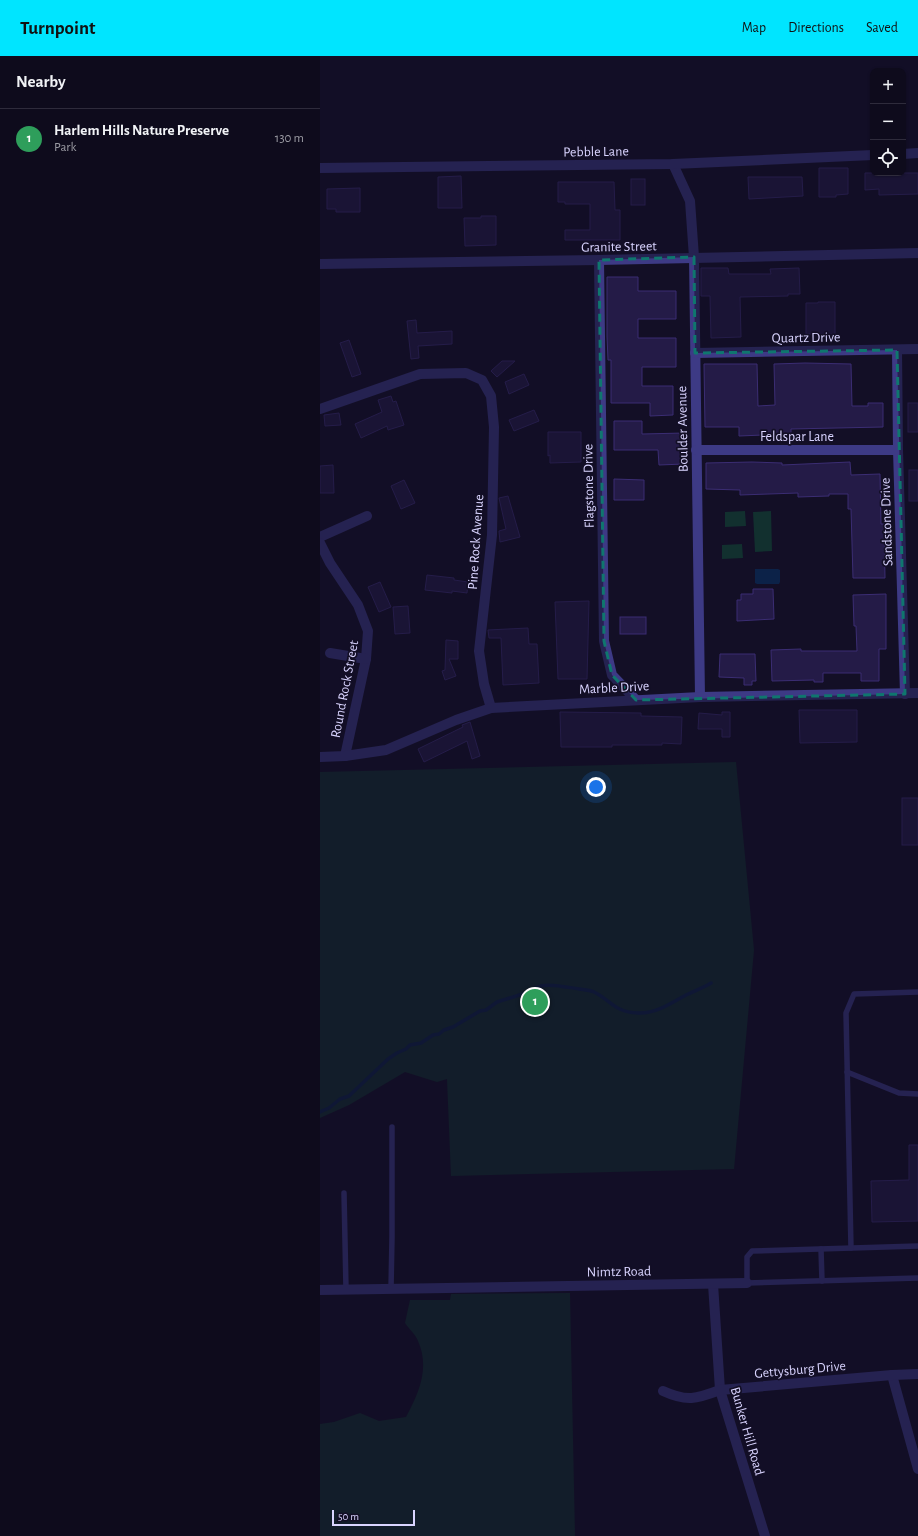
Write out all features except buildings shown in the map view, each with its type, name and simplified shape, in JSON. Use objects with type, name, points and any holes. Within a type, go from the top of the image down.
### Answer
[{"type":"street","points":[[906,154],[918,153]]},
{"type":"street","name":"Pebble Lane","points":[[320,168],[673,164],[870,155]]},
{"type":"street","name":"Boulder Avenue","points":[[673,164],[690,201],[694,258],[700,697]]},
{"type":"street","name":"Granite Street","points":[[320,264],[918,253]]},
{"type":"street","name":"Flagstone Drive","points":[[599,260],[604,640],[612,674],[636,700]]},
{"type":"street","name":"Quartz Drive","points":[[695,353],[918,349]]},
{"type":"street","name":"Sandstone Drive","points":[[897,350],[898,450],[905,694]]},
{"type":"street","name":"Pine Rock Avenue","points":[[320,409],[420,374],[466,373],[482,380],[491,396],[494,427],[492,536],[479,651],[484,684],[491,708]]},
{"type":"street","name":"Feldspar Lane","points":[[696,450],[898,450]]},
{"type":"street","points":[[320,537],[367,516]]},
{"type":"street","name":"Round Rock Street","points":[[320,543],[330,563],[358,605],[368,631],[366,659],[345,756]]},
{"type":"street","points":[[330,652],[366,659]]},
{"type":"street","name":"Marble Drive","points":[[320,757],[345,756],[386,750],[456,720],[491,708],[700,697],[918,694]]},
{"type":"street","name":"Nimtz Road","points":[[320,1290],[747,1283]]},
{"type":"street","name":"Bunker Hill Road","points":[[713,1284],[720,1390],[765,1536]]},
{"type":"street","name":"Gettysburg Drive","points":[[663,1391],[676,1397],[686,1399],[700,1397],[720,1390],[918,1374]]},
{"type":"street","points":[[892,1375],[918,1469]]},
{"type":"lane","points":[[851,1248],[846,1013],[854,994],[918,992]]},
{"type":"lane","points":[[847,1072],[899,1093],[918,1094]]},
{"type":"lane","points":[[391,1289],[392,1127]]},
{"type":"lane","points":[[344,1193],[346,1289]]},
{"type":"lane","points":[[747,1283],[747,1257],[752,1251],[918,1246]]},
{"type":"lane","points":[[821,1249],[822,1281]]},
{"type":"lane","name":"Nimtz Road","points":[[747,1283],[918,1278]]},
{"type":"highlighted area","points":[[694,257],[695,353],[897,350],[905,694],[636,700],[612,675],[604,641],[599,260]]},
{"type":"green space","points":[[745,511],[746,526],[725,527],[725,512]]},
{"type":"green space","points":[[771,511],[772,551],[755,552],[753,512]]},
{"type":"green space","points":[[742,544],[743,558],[722,559],[722,545]]},
{"type":"green space","points":[[736,762],[754,950],[734,1169],[451,1176],[447,1079],[437,1082],[405,1072],[349,1105],[320,1118],[320,772]]},
{"type":"green space","points":[[570,1293],[575,1536],[320,1536],[320,1424],[334,1422],[360,1413],[379,1421],[406,1417],[419,1390],[423,1371],[421,1351],[417,1339],[405,1323],[410,1300],[450,1300],[451,1294]]},
{"type":"water","points":[[755,569],[780,570],[779,584],[755,583]]},
{"type":"waterway","points":[[320,1112],[329,1108],[340,1099],[349,1096],[388,1059],[406,1049],[410,1045],[421,1043],[433,1035],[439,1034],[444,1030],[453,1027],[480,1011],[486,1010],[497,1002],[529,992],[540,986],[553,985],[591,991],[600,995],[614,1006],[624,1011],[644,1013],[663,1007],[711,983]]},
{"type":"place","name":"Harlem Hills Nature Preserve","points":[[535,1002]]}]
